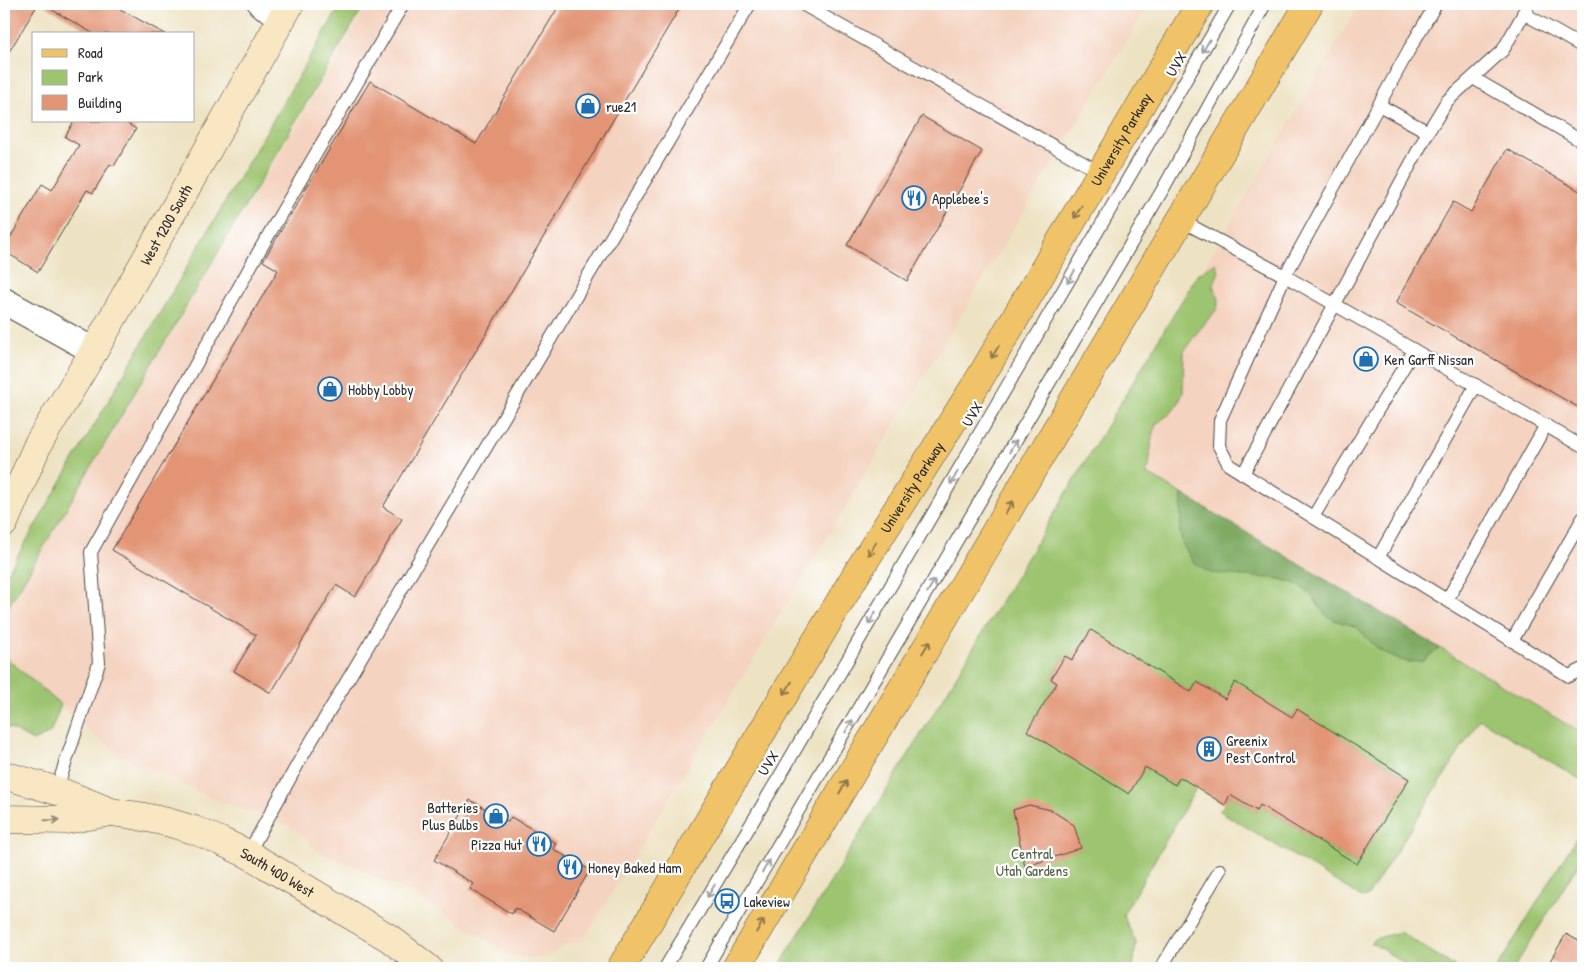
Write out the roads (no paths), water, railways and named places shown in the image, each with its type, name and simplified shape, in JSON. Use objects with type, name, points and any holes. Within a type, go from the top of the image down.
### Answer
[{"type":"main road","name":"University Parkway","points":[[621,968],[857,573],[980,378],[1200,4]]},
{"type":"main road","points":[[736,968],[1309,4]]},
{"type":"street","name":"West 1200 South","points":[[4,523],[38,444],[94,351],[278,8]]},
{"type":"street","points":[[4,301],[94,351]]},
{"type":"street","name":"West 1200 South","points":[[4,482],[38,444]]},
{"type":"street","name":"South 400 West","points":[[4,775],[56,791],[111,812],[139,816],[194,830],[248,854],[388,938],[428,968]]},
{"type":"street","name":"South 400 West","points":[[4,819],[66,820],[111,812]]},
{"type":"lane","points":[[56,791],[99,663],[91,552],[258,253],[402,4]]},
{"type":"lane","points":[[248,854],[305,752],[750,4]]},
{"type":"lane","points":[[802,4],[1101,173]]},
{"type":"lane","name":"UVX","points":[[665,968],[781,774],[1230,4]]},
{"type":"lane","points":[[706,968],[1158,197],[1265,4]]},
{"type":"lane","points":[[1436,4],[1285,276],[1220,420],[1219,446],[1229,465],[1569,676],[1583,669]]},
{"type":"lane","points":[[1243,474],[1428,132],[1448,101],[1502,50],[1526,8],[1583,47]]},
{"type":"lane","points":[[1473,78],[1583,142]]},
{"type":"lane","points":[[1380,105],[1428,132]]},
{"type":"lane","points":[[1180,220],[1335,304],[1583,447]]},
{"type":"lane","points":[[1313,517],[1414,350]]},
{"type":"lane","points":[[1378,558],[1476,385]]},
{"type":"lane","points":[[1447,600],[1546,425]]},
{"type":"lane","points":[[1512,641],[1583,518]]},
{"type":"lane","points":[[1161,968],[1220,870]]},
{"type":"place","name":"rue21","points":[[588,106]]},
{"type":"place","name":"Applebee's","points":[[914,198]]},
{"type":"place","name":"Ken Garff Nissan","points":[[1366,359]]},
{"type":"place","name":"Hobby Lobby","points":[[330,389]]},
{"type":"place","name":"Greenix Pest Control","points":[[1209,749]]},
{"type":"place","name":"Batteries Plus Bulbs","points":[[496,816]]},
{"type":"place","name":"Pizza Hut","points":[[539,844]]},
{"type":"place","name":"Honey Baked Ham","points":[[570,867]]},
{"type":"place","name":"Lakeview","points":[[727,901]]},
{"type":"park label","name":"Central Utah Gardens","points":[[1032,862]]}]
